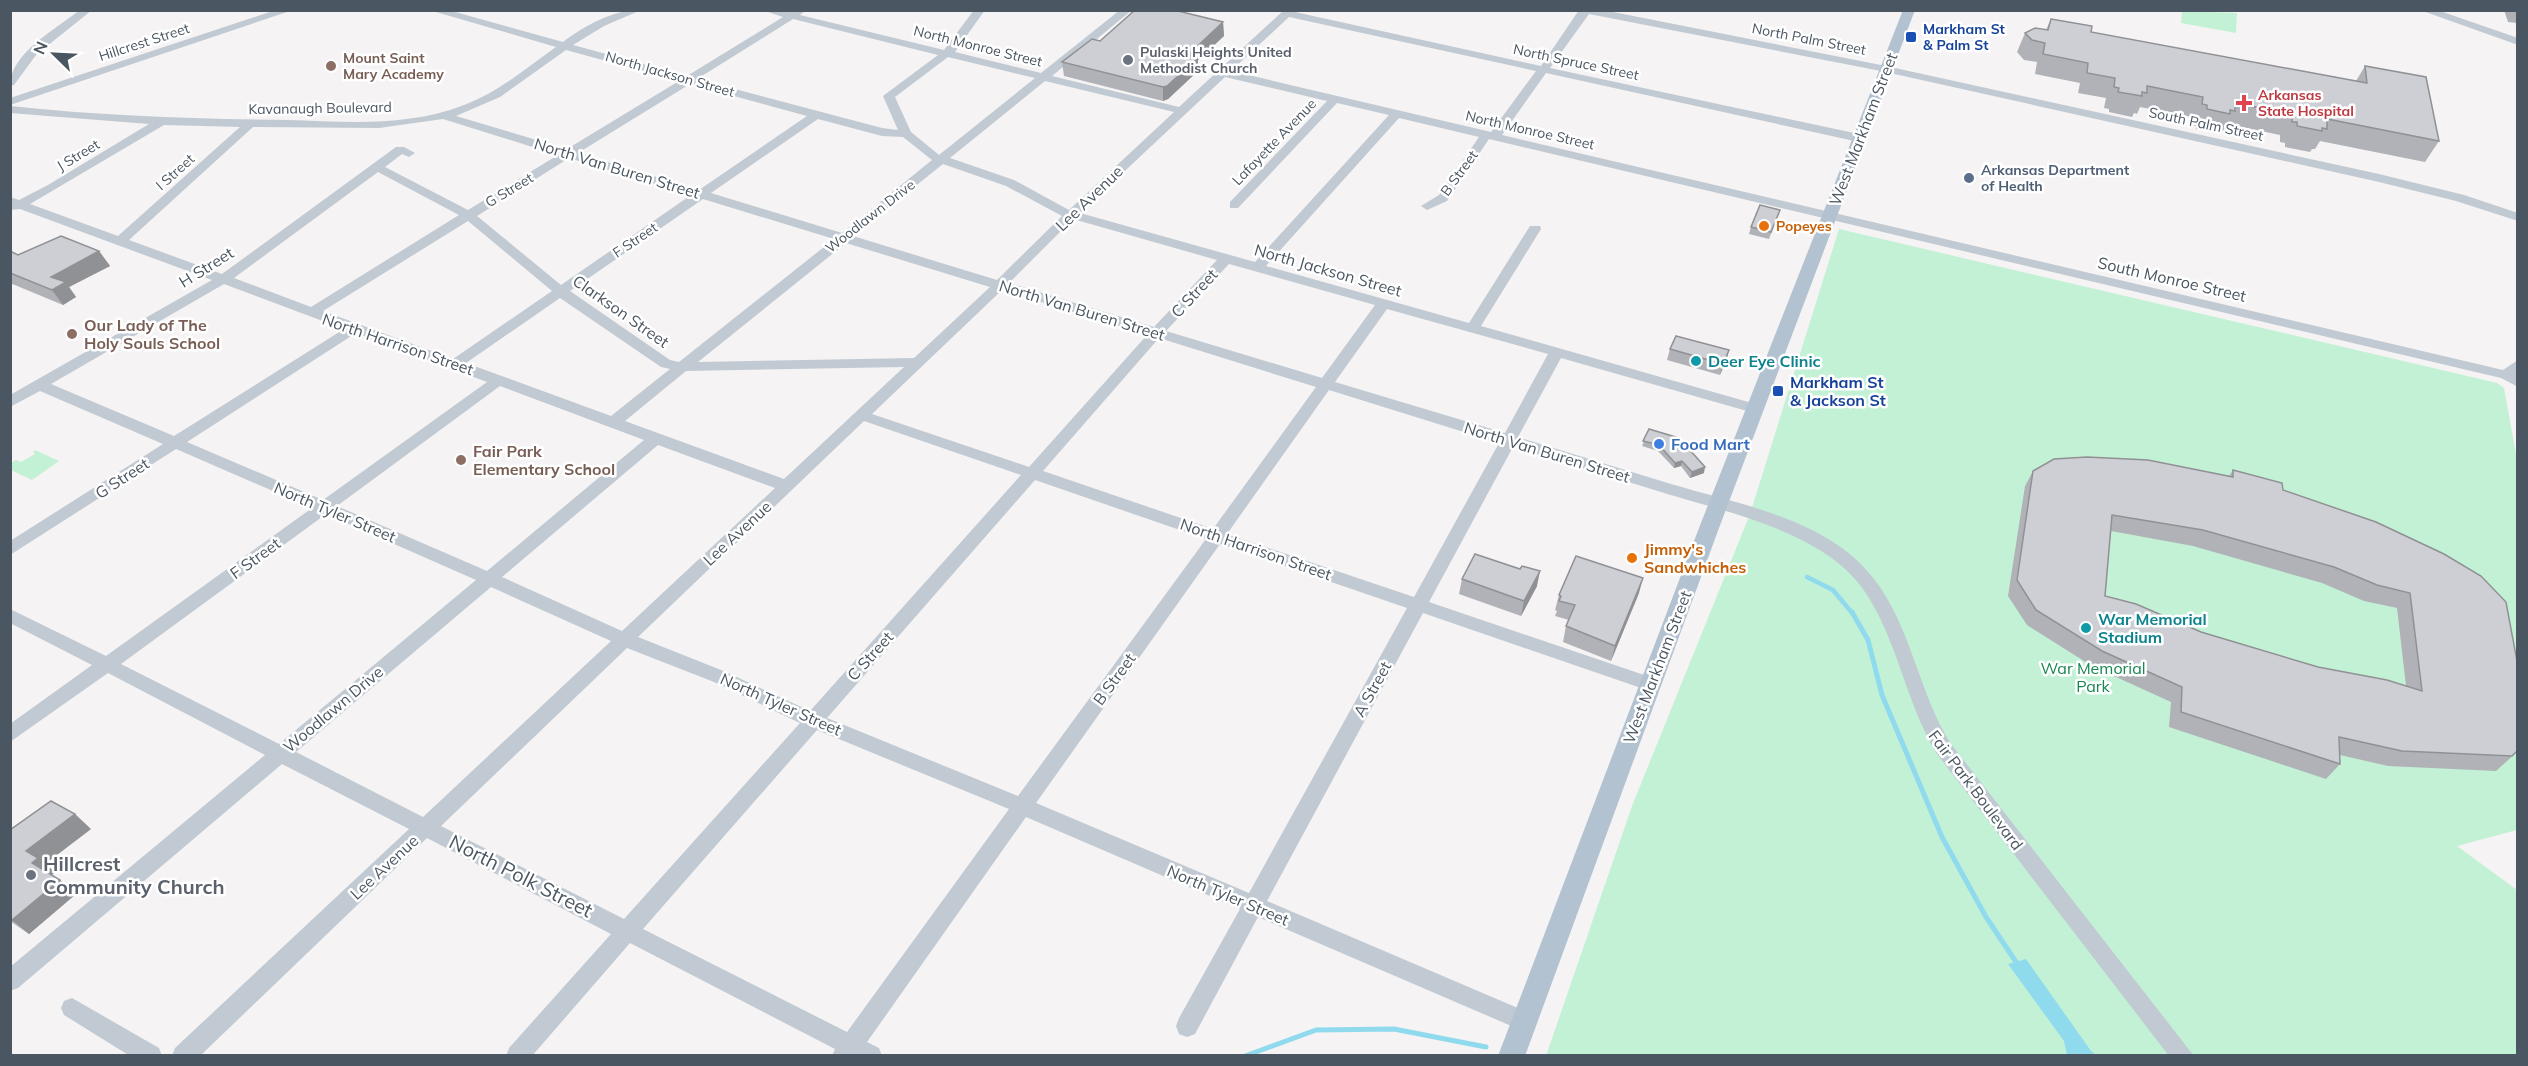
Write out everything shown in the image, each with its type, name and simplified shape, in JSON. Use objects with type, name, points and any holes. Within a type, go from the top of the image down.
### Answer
[{"type":"main road","name":"West Markham Street","points":[[1511,1056],[1754,408],[1886,70],[1906,11]]},
{"type":"street","points":[[10,83],[32,53],[87,10]]},
{"type":"street","name":"Hillcrest Street","points":[[10,102],[288,10]]},
{"type":"street","name":"North Jackson Street","points":[[434,10],[565,44],[816,115],[882,132],[906,134]]},
{"type":"street","points":[[461,17],[479,10]]},
{"type":"street","name":"Kavanaugh Boulevard","points":[[20,110],[159,123],[379,124],[444,116],[470,108],[511,88],[565,44],[599,24],[636,10]]},
{"type":"street","name":"North Monroe Street","points":[[767,10],[796,14],[945,54],[1182,111]]},
{"type":"street","name":"North Jackson Street","points":[[980,10],[957,44],[889,96],[906,134],[926,152],[941,160],[1010,183],[1072,215],[1754,408]]},
{"type":"street","points":[[1107,10],[1125,12]]},
{"type":"street","points":[[2425,10],[2517,42]]},
{"type":"street","points":[[2444,10],[2517,35]]},
{"type":"street","name":"North Palm Street","points":[[1586,11],[1886,70]]},
{"type":"street","name":"B Street","points":[[1427,206],[1443,198],[1544,70],[1586,11]]},
{"type":"street","name":"Woodlawn Drive","points":[[614,422],[1125,12]]},
{"type":"street","name":"North Spruce Street","points":[[1289,12],[1859,138]]},
{"type":"street","name":"Lee Avenue","points":[[183,1056],[1289,12]]},
{"type":"street","name":"G Street","points":[[310,313],[796,14]]},
{"type":"street","name":"South Palm Street","points":[[1886,70],[2388,180],[2460,198],[2517,217]]},
{"type":"street","name":"North Monroe Street","points":[[1224,73],[1829,216]]},
{"type":"street","points":[[10,120],[30,95]]},
{"type":"street","name":"Lafayette Avenue","points":[[1234,205],[1335,99]]},
{"type":"street","points":[[1258,267],[1396,114]]},
{"type":"street","name":"F Street","points":[[454,364],[816,115]]},
{"type":"street","name":"North Van Buren Street","points":[[444,116],[1719,504]]},
{"type":"street","name":"J Street","points":[[13,205],[52,188],[159,123]]},
{"type":"street","name":"I Street","points":[[119,242],[250,124]]},
{"type":"street","name":"H Street","points":[[10,402],[224,279],[400,150],[409,153]]},
{"type":"street","name":"Clarkson Street","points":[[376,167],[468,215],[560,291],[666,364],[682,367],[918,362]]},
{"type":"street","name":"North Harrison Street","points":[[13,205],[224,279],[310,313],[786,486]]},
{"type":"street","name":"South Monroe Street","points":[[1829,216],[2512,378]]},
{"type":"street","points":[[1473,327],[1535,229]]},
{"type":"street","name":"C Street","points":[[516,1056],[1156,333],[1227,258]]},
{"type":"street","name":"B Street","points":[[847,1050],[1384,303]]},
{"type":"street","name":"G Street","points":[[10,549],[354,328]]},
{"type":"street","name":"A Street","points":[[1187,1026],[1557,352]]},
{"type":"street","points":[[2512,378],[2517,364]]},
{"type":"street","name":"F Street","points":[[10,735],[499,380]]},
{"type":"street","name":"North Tyler Street","points":[[40,385],[624,639],[720,676],[813,720],[1524,1021]]},
{"type":"street","name":"North Harrison Street","points":[[861,415],[1650,684]]},
{"type":"street","name":"Woodlawn Drive","points":[[10,981],[656,438]]},
{"type":"street","name":"Fair Park Boulevard","points":[[1719,504],[1791,528],[1824,544],[1864,576],[1878,592],[1928,726],[2043,878],[2183,1056]]},
{"type":"street","name":"North Polk Street","points":[[10,615],[627,931],[847,1050],[872,1056]]},
{"type":"street","points":[[72,1008],[151,1056]]},
{"type":"green space","points":[[2182,11],[2237,13],[2236,33],[2181,23]]},
{"type":"green space","name":"War Memorial Park","points":[[1839,229],[2497,383],[2504,388],[2518,465],[2517,830],[2457,846],[2517,890],[2517,1055],[1546,1056],[1632,806],[1750,514]]},
{"type":"green space","points":[[35,450],[59,461],[32,480],[11,470],[11,463],[16,460],[21,462],[35,454],[33,452]]},
{"type":"water","points":[[2026,959],[2096,1055],[2067,1055],[2064,1041],[2008,964]]},
{"type":"building","name":"Pulaski Heights United Methodist Church","points":[[1135,10],[1174,10],[1223,22],[1187,56],[1198,58],[1163,87],[1062,62],[1092,39],[1100,41]]},
{"type":"building","points":[[2051,19],[2092,26],[2091,32],[2367,83],[2365,66],[2426,77],[2439,141],[2327,119],[2327,129],[2322,128],[2322,131],[2297,126],[2297,122],[2292,122],[2292,114],[2235,103],[2235,111],[2230,110],[2230,114],[2207,109],[2207,105],[2202,104],[2203,97],[2147,86],[2147,93],[2142,92],[2142,96],[2118,92],[2119,88],[2114,87],[2115,78],[2087,73],[2088,63],[2043,54],[2045,43],[2032,40],[2025,33],[2035,28],[2048,30]]},
{"type":"building","name":"Popeyes","points":[[1760,205],[1780,210],[1771,232],[1751,227]]},
{"type":"building","points":[[61,236],[99,251],[51,277],[66,282],[52,290],[10,273],[10,251],[18,255]]},
{"type":"building","points":[[1676,336],[1729,350],[1723,364],[1670,349]]},
{"type":"building","points":[[1649,429],[1679,438],[1705,467],[1692,472],[1682,461],[1675,463],[1659,445],[1643,441]]},
{"type":"building","name":"War Memorial Stadium","points":[[2087,457],[2148,460],[2233,477],[2233,470],[2282,483],[2283,490],[2376,522],[2444,554],[2481,576],[2506,602],[2517,661],[2517,751],[2512,756],[2402,751],[2339,737],[2340,764],[2181,712],[2182,687],[2102,651],[2036,610],[2017,580],[2033,471],[2054,459]],"holes":[[[2112,515],[2203,530],[2334,567],[2377,585],[2410,593],[2422,691],[2387,680],[2318,667],[2201,632],[2136,604],[2105,596]]]},
{"type":"building","points":[[1475,554],[1520,569],[1522,566],[1540,571],[1524,601],[1462,579]]},
{"type":"building","points":[[1576,556],[1643,578],[1615,646],[1566,626],[1575,605],[1559,601],[1561,596],[1559,595]]},
{"type":"building","points":[[51,801],[75,814],[26,851],[38,858],[32,863],[60,880],[12,920],[10,919],[10,830]]},
{"type":"waterway","points":[[1807,577],[1833,590],[1853,614]]},
{"type":"waterway","points":[[1852,612],[1868,640],[1882,695],[1942,837],[1986,917],[2018,965]]},
{"type":"waterway","points":[[1245,1056],[1316,1030],[1394,1029],[1486,1047]]},
{"type":"place","name":"Markham St & Palm St","points":[[1911,37]]},
{"type":"place","name":"Pulaski Heights United Methodist Church","points":[[1128,60]]},
{"type":"place","name":"Mount Saint Mary Academy","points":[[331,66]]},
{"type":"place","name":"Arkansas State Hospital","points":[[2244,103]]},
{"type":"place","name":"Arkansas Department of Health","points":[[1969,178]]},
{"type":"place","name":"Popeyes","points":[[1764,226]]},
{"type":"place","name":"Our Lady of The Holy Souls School","points":[[72,334]]},
{"type":"place","name":"Deer Eye Clinic","points":[[1696,361]]},
{"type":"place","name":"Markham St & Jackson St","points":[[1778,391]]},
{"type":"place","name":"Food Mart","points":[[1659,444]]},
{"type":"place","name":"Fair Park Elementary School","points":[[461,460]]},
{"type":"place","name":"Jimmy's Sandwhiches","points":[[1632,558]]},
{"type":"place","name":"War Memorial Stadium","points":[[2086,628]]},
{"type":"place","name":"Hillcrest Community Church","points":[[31,875]]}]
